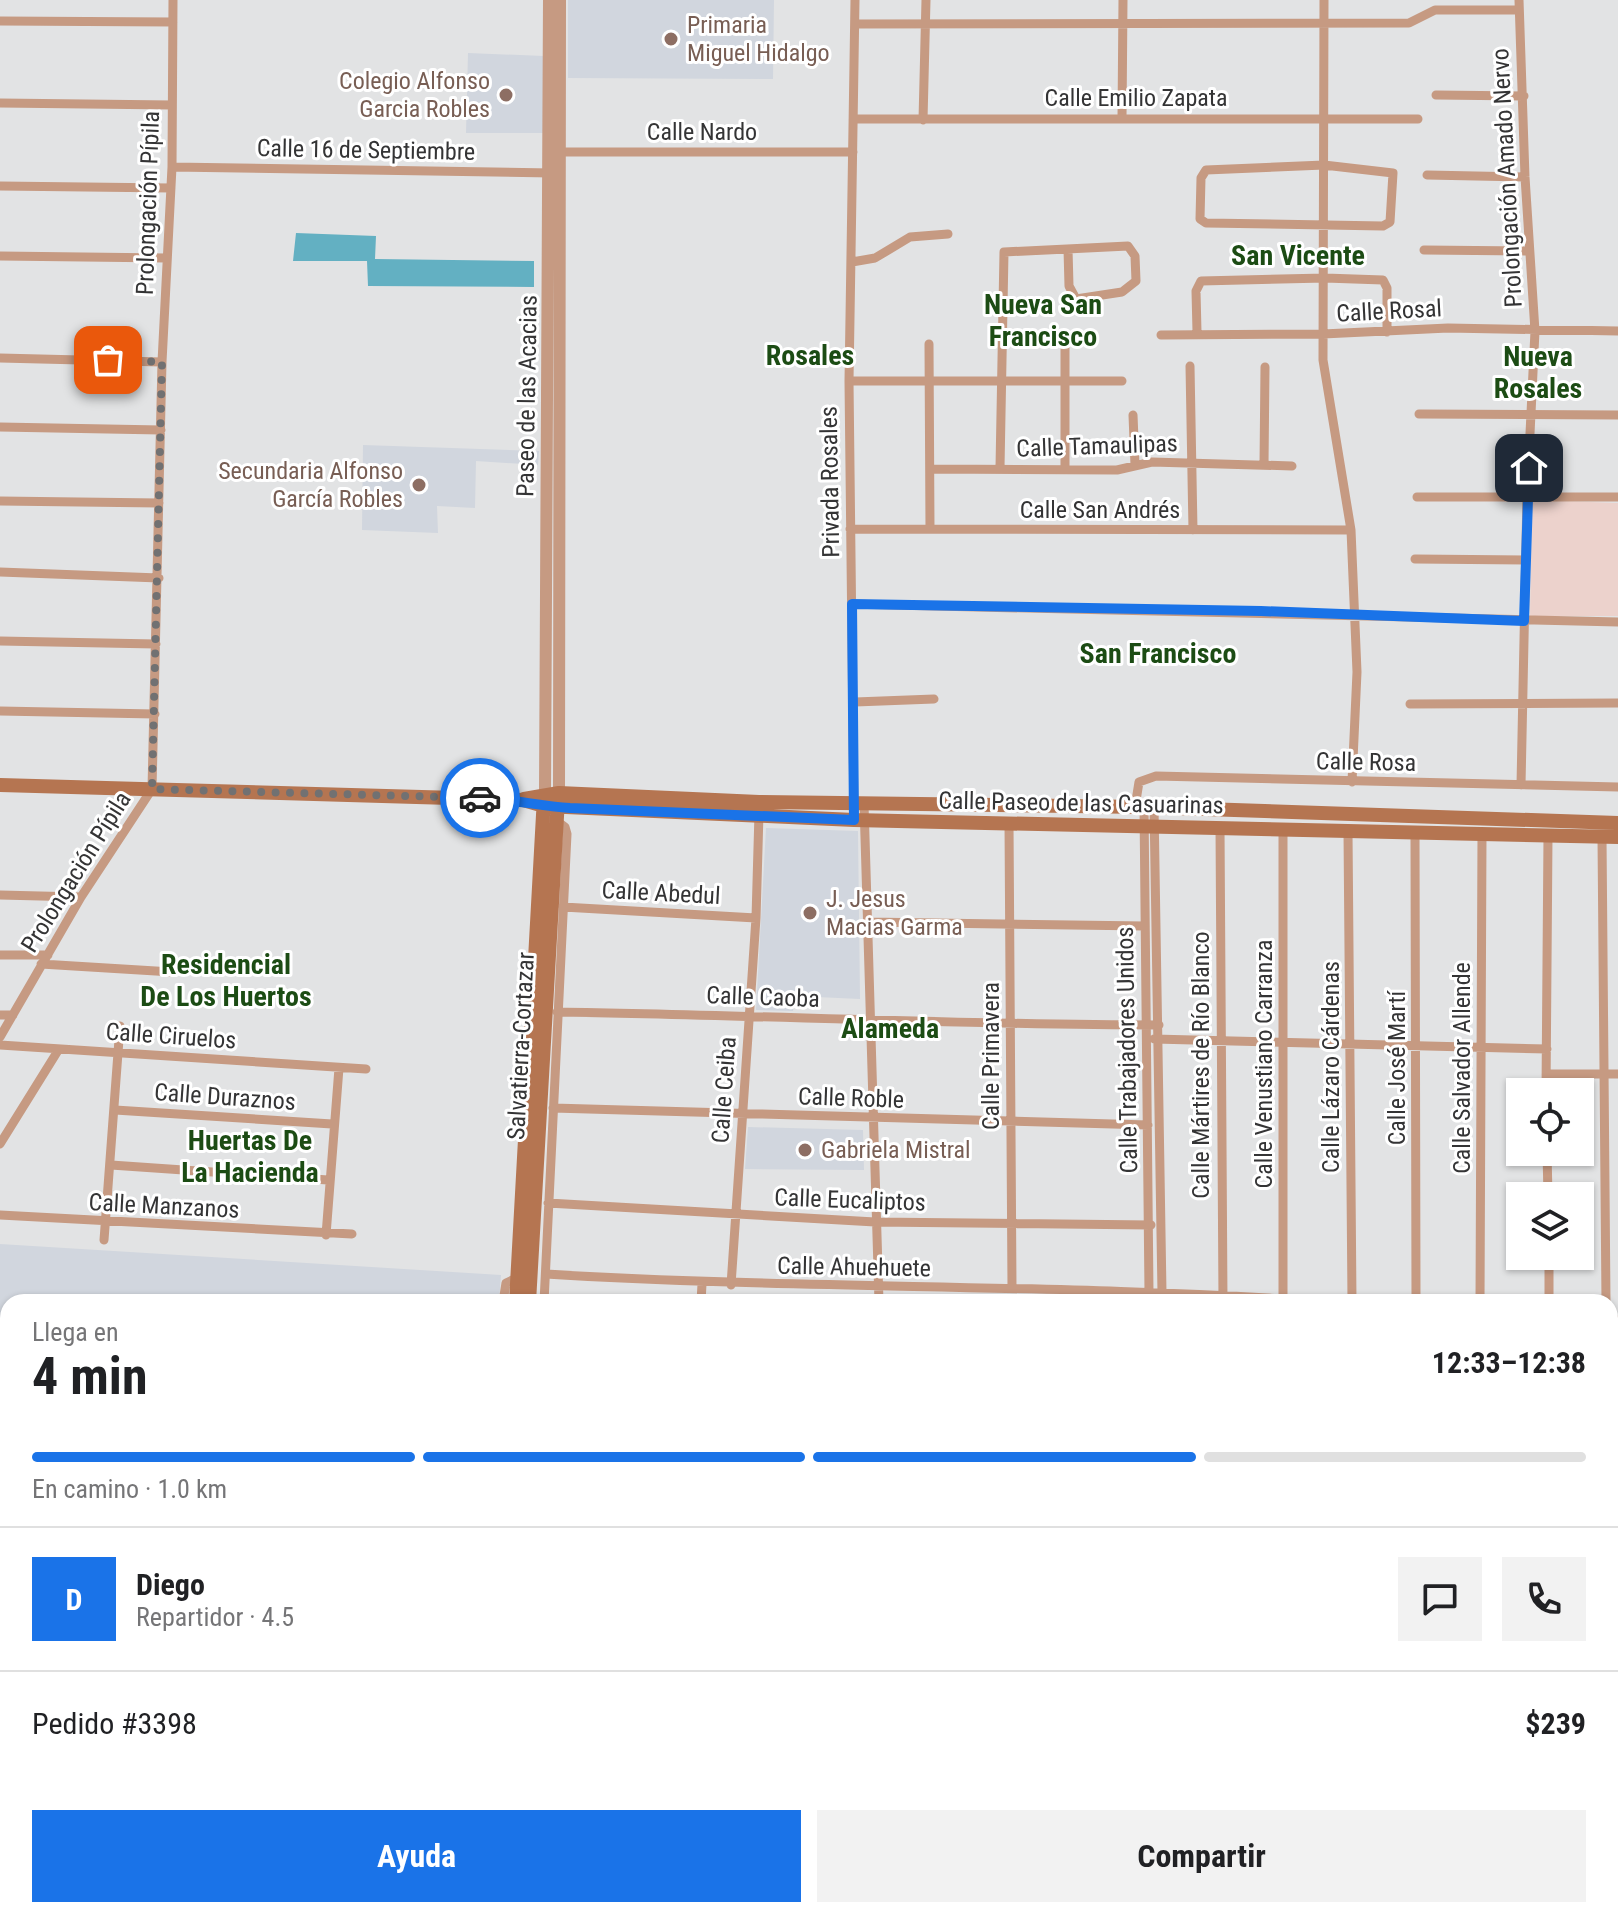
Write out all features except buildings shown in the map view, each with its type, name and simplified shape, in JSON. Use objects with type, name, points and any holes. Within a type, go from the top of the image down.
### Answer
[{"type":"main road","points":[[0,785],[523,800],[552,804]]},
{"type":"main road","name":"Calle Paseo de las Casuarinas","points":[[552,804],[1141,802],[1618,823]]},
{"type":"main road","name":"Calle Paseo de las Casuarinas","points":[[552,804],[759,817],[1618,837]]},
{"type":"main road","name":"Salvatierra-Cortazar","points":[[528,1292],[552,804]]},
{"type":"street","name":"Prolongación Pípila","points":[[1,1033],[81,897],[152,789],[162,362],[172,167],[173,0]]},
{"type":"street","name":"Paseo de las Acacias","points":[[549,0],[555,152]]},
{"type":"street","name":"Paseo de las Acacias","points":[[552,804],[555,152],[560,0]]},
{"type":"street","name":"Privada Rosales","points":[[855,0],[850,529],[859,804],[868,922],[871,1118],[879,1294]]},
{"type":"street","points":[[923,120],[926,0]]},
{"type":"street","points":[[1122,118],[1123,0]]},
{"type":"street","points":[[1324,0],[1323,334],[1325,374],[1351,530],[1356,615],[1352,782]]},
{"type":"street","points":[[855,24],[1409,23],[1435,10],[1519,5]]},
{"type":"street","name":"Prolongación Amado Nervo","points":[[1519,5],[1525,177],[1535,331],[1527,495],[1521,785]]},
{"type":"street","points":[[0,21],[173,22]]},
{"type":"street","points":[[1436,95],[1524,96]]},
{"type":"street","points":[[0,103],[172,105]]},
{"type":"street","name":"Calle Emilio Zapata","points":[[853,119],[1418,119]]},
{"type":"street","name":"Calle Nardo","points":[[555,152],[853,152]]},
{"type":"street","points":[[1324,165],[1390,171],[1394,177],[1393,213],[1387,225],[1325,224],[1206,223],[1198,216],[1201,178],[1206,170],[1324,165]]},
{"type":"street","name":"Calle 16 de Septiembre","points":[[172,167],[555,173]]},
{"type":"street","points":[[1427,175],[1525,177]]},
{"type":"street","points":[[0,186],[171,188]]},
{"type":"street","points":[[852,262],[875,258],[910,237],[948,234]]},
{"type":"street","points":[[1000,468],[1003,255],[1012,249],[1128,246],[1135,256],[1134,286],[1084,300],[1076,299],[1069,286],[1068,249]]},
{"type":"street","points":[[1424,250],[1529,251]]},
{"type":"street","points":[[0,256],[167,258]]},
{"type":"street","points":[[1197,332],[1196,291],[1201,281],[1325,278],[1383,280],[1387,288],[1387,332]]},
{"type":"street","name":"Calle Rosal","points":[[1161,335],[1197,332],[1323,334],[1448,328],[1618,331]]},
{"type":"street","points":[[1065,335],[1065,468]]},
{"type":"street","points":[[929,344],[930,529]]},
{"type":"street","points":[[0,358],[162,362]]},
{"type":"street","points":[[1190,366],[1195,463],[1193,530]]},
{"type":"street","points":[[1264,465],[1265,367]]},
{"type":"street","points":[[849,381],[927,384],[1122,381]]},
{"type":"street","points":[[1419,414],[1618,415]]},
{"type":"street","points":[[1133,415],[1135,465]]},
{"type":"street","points":[[0,427],[161,430]]},
{"type":"street","name":"Calle Tamaulipas","points":[[931,469],[1117,470],[1135,465],[1195,463],[1292,466]]},
{"type":"street","points":[[1417,497],[1618,497]]},
{"type":"street","points":[[0,501],[159,503]]},
{"type":"street","name":"Calle San Andrés","points":[[850,529],[1351,530]]},
{"type":"street","points":[[1415,559],[1526,560]]},
{"type":"street","points":[[0,572],[159,578]]},
{"type":"street","points":[[852,604],[1618,622]]},
{"type":"street","points":[[0,641],[156,644]]},
{"type":"street","points":[[855,702],[934,699]]},
{"type":"street","points":[[1410,704],[1618,703]]},
{"type":"street","points":[[0,711],[155,714]]},
{"type":"street","name":"Calle Rosa","points":[[1141,802],[1144,779],[1156,776],[1618,787]]},
{"type":"street","name":"Calle Ceiba","points":[[731,1285],[756,918],[759,802]]},
{"type":"street","name":"Calle Trabajadores Unidos","points":[[1141,802],[1149,826],[1159,1025],[1162,1293]]},
{"type":"street","points":[[504,1294],[506,1283],[528,1292],[546,1274],[567,834],[552,804]]},
{"type":"street","name":"Calle Primavera","points":[[1009,823],[1012,1288]]},
{"type":"street","name":"Calle Trabajadores Unidos","points":[[1149,826],[1145,926],[1151,1225],[1149,1293]]},
{"type":"street","name":"Calle Mártires de Río Blanco","points":[[1220,827],[1223,1294]]},
{"type":"street","name":"Calle Venustiano Carranza","points":[[1283,830],[1283,1294]]},
{"type":"street","name":"Calle Lázaro Cárdenas","points":[[1348,832],[1352,1294]]},
{"type":"street","name":"Calle José Martí","points":[[1415,833],[1418,1045],[1416,1294]]},
{"type":"street","name":"Calle Salvador Allende","points":[[1480,1294],[1484,1048],[1482,834]]},
{"type":"street","points":[[1546,1078],[1548,836]]},
{"type":"street","points":[[1602,837],[1606,1294]]},
{"type":"street","points":[[0,895],[81,897]]},
{"type":"street","name":"Calle Abedul","points":[[563,907],[756,918]]},
{"type":"street","points":[[868,922],[1145,926]]},
{"type":"street","points":[[0,955],[48,955]]},
{"type":"street","points":[[41,964],[172,972]]},
{"type":"street","name":"Calle Caoba","points":[[557,1012],[748,1015],[870,1022],[1159,1025]]},
{"type":"street","points":[[0,1015],[13,1015]]},
{"type":"street","points":[[104,1240],[120,1026]]},
{"type":"street","points":[[1147,1040],[1221,1039],[1547,1049]]},
{"type":"street","name":"Calle Ciruelos","points":[[0,1045],[366,1069]]},
{"type":"street","points":[[0,1144],[59,1049]]},
{"type":"street","points":[[326,1235],[332,1124],[339,1068]]},
{"type":"street","points":[[1546,1074],[1618,1074]]},
{"type":"street","name":"Calle Roble","points":[[553,1108],[1148,1125]]},
{"type":"street","name":"Calle Duraznos","points":[[115,1110],[332,1124]]},
{"type":"street","points":[[111,1165],[328,1180]]},
{"type":"street","name":"Calle Eucaliptos","points":[[548,1203],[875,1222],[1151,1225]]},
{"type":"street","name":"Calle Manzanos","points":[[0,1215],[352,1234]]},
{"type":"street","points":[[1549,1270],[1549,1294]]},
{"type":"street","name":"Calle Ahuehuete","points":[[546,1274],[731,1285],[1012,1288],[1174,1294]]},
{"type":"street","points":[[701,1294],[702,1284]]},
{"type":"shaded area","name":"Primaria Miguel Hidalgo","points":[[568,0],[774,0],[773,79],[568,78]]},
{"type":"shaded area","name":"Colegio Alfonso Garcia Robles","points":[[468,53],[544,56],[545,133],[466,133]]},
{"type":"shaded area","name":"Secundaria Alfonso García Robles","points":[[363,445],[539,451],[538,465],[476,461],[475,508],[437,506],[438,533],[362,530]]},
{"type":"shaded area","points":[[1532,500],[1618,503],[1618,616],[1530,616]]},
{"type":"shaded area","name":"J. Jesus Macias Garma","points":[[766,828],[858,831],[860,999],[795,996],[793,1011],[756,1010]]},
{"type":"shaded area","name":"Gabriela Mistral","points":[[748,1127],[863,1130],[864,1170],[745,1169]]},
{"type":"shaded area","points":[[0,1244],[501,1275],[500,1294],[0,1294]]},
{"type":"water","points":[[296,233],[376,236],[375,259],[534,261],[534,287],[368,286],[367,261],[293,261]]},
{"type":"way so far","points":[[108,360],[162,362],[152,789],[480,798]]},
{"type":"place","name":"Primaria Miguel Hidalgo","points":[[671,39]]},
{"type":"place","name":"Colegio Alfonso Garcia Robles","points":[[506,95]]},
{"type":"place","name":"Secundaria Alfonso García Robles","points":[[419,485]]},
{"type":"place","name":"J. Jesus Macias Garma","points":[[810,913]]},
{"type":"place","name":"Gabriela Mistral","points":[[805,1150]]},
{"type":"district","name":"San Vicente","points":[[1298,255]]},
{"type":"district","name":"Nueva San Francisco","points":[[1043,320]]},
{"type":"district","name":"Rosales","points":[[810,355]]},
{"type":"district","name":"Nueva Rosales","points":[[1538,372]]},
{"type":"district","name":"San Francisco","points":[[1158,653]]},
{"type":"district","name":"Residencial De Los Huertos","points":[[226,980]]},
{"type":"district","name":"Alameda","points":[[890,1028]]},
{"type":"district","name":"Huertas De La Hacienda","points":[[250,1156]]},
{"type":"route","points":[[480,798],[523,800],[570,808],[854,820],[852,604],[1261,611],[1426,620],[1524,621],[1529,468]]}]
